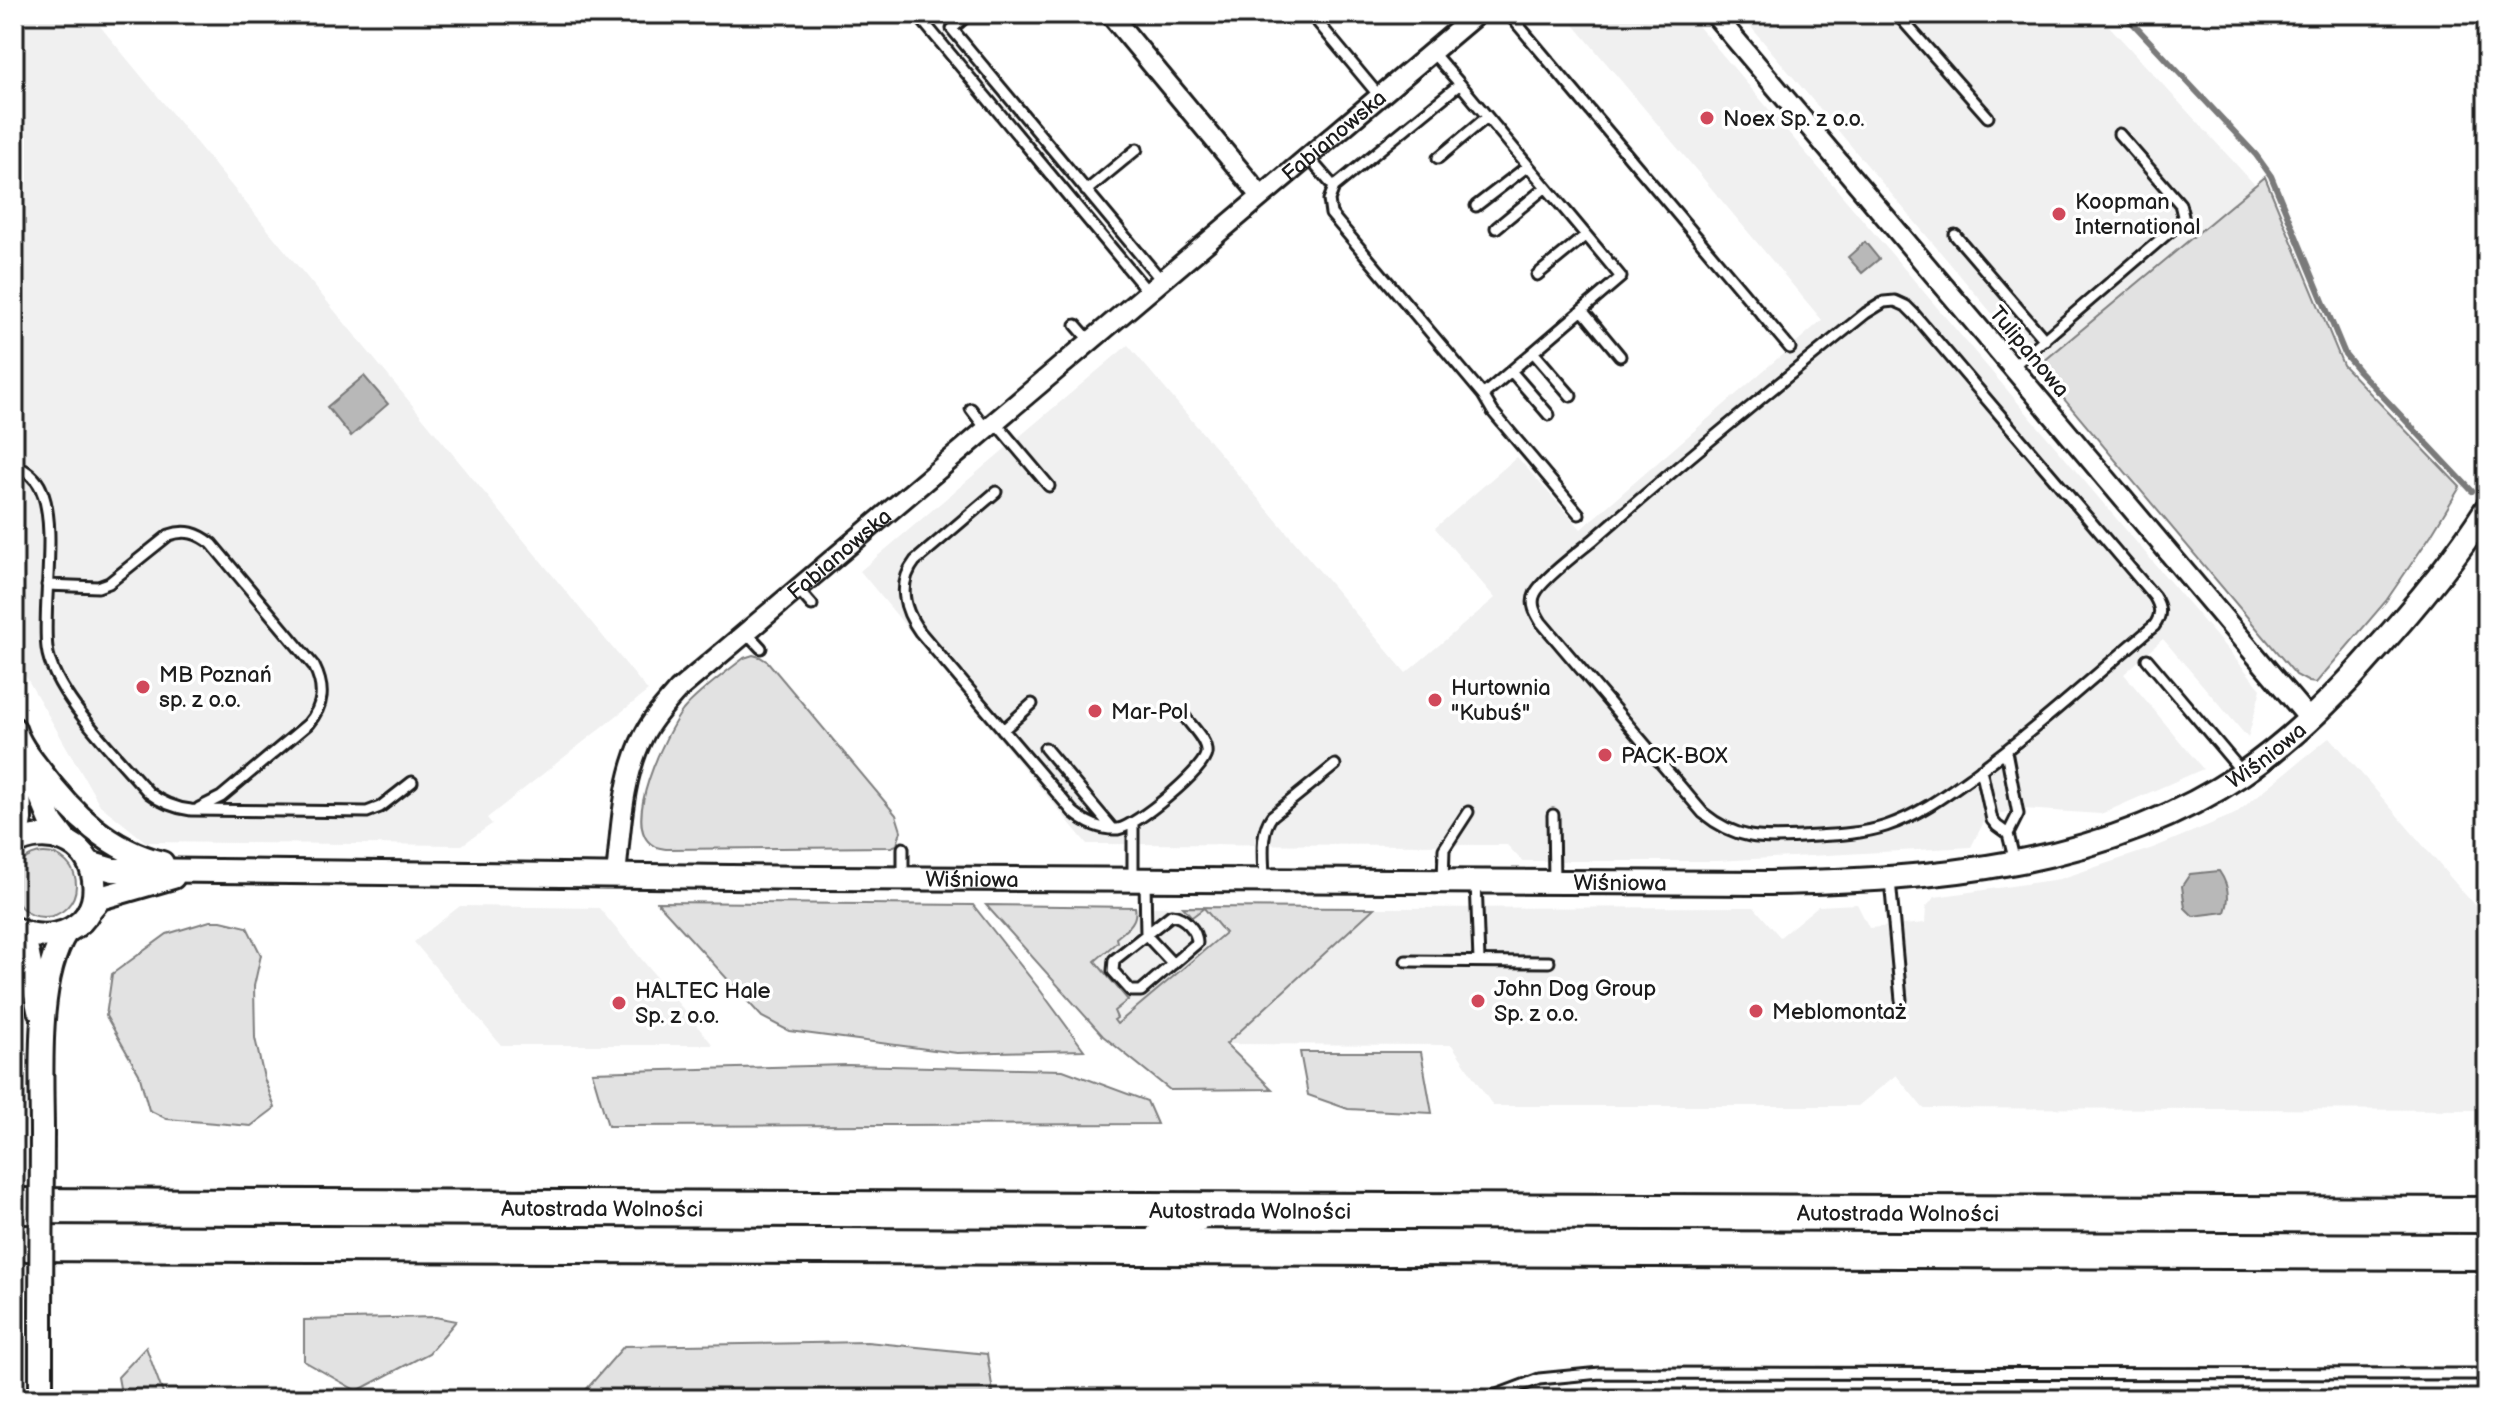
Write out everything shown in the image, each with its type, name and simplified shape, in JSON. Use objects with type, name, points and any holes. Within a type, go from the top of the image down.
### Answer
[{"type":"highway","name":"Autostrada Wolności","points":[[14,1206],[2487,1215]]},
{"type":"highway","name":"Autostrada Wolności","points":[[14,1243],[2487,1252]]},
{"type":"street","points":[[1110,14],[1261,196]]},
{"type":"street","name":"Fabianowska","points":[[616,876],[622,816],[643,737],[678,690],[1477,14]]},
{"type":"street","name":"Tulipanowa","points":[[1714,14],[2310,720]]},
{"type":"street","name":"Wiśniowa","points":[[616,876],[1770,883],[1890,879],[2015,862],[2143,825],[2202,798],[2243,773],[2310,720],[2371,657],[2438,580],[2487,508]]},
{"type":"street","points":[[16,735],[56,793],[89,826],[145,859],[193,871]]},
{"type":"street","points":[[16,735],[52,823],[89,863],[94,880],[94,897],[87,913]]},
{"type":"street","points":[[15,843],[20,819],[16,735]]},
{"type":"street","points":[[15,843],[32,836],[49,835],[65,840]]},
{"type":"street","points":[[89,863],[113,870],[616,876]]},
{"type":"street","points":[[16,930],[28,936],[44,937],[66,932],[76,926],[100,898],[193,871]]},
{"type":"street","points":[[16,930],[26,945],[42,1023]]},
{"type":"street","points":[[41,1399],[42,1023],[57,945],[66,932]]},
{"type":"lane","points":[[917,14],[1155,287]]},
{"type":"lane","points":[[969,14],[952,29],[1086,191],[1155,287]]},
{"type":"lane","points":[[1311,14],[1380,97]]},
{"type":"lane","points":[[1509,14],[1790,348]]},
{"type":"lane","points":[[1897,14],[1988,117]]},
{"type":"lane","points":[[1432,52],[1621,277],[1483,395]]},
{"type":"lane","points":[[1460,84],[1334,187],[1329,200],[1331,214],[1579,514]]},
{"type":"lane","points":[[1438,158],[1487,117]]},
{"type":"lane","points":[[2012,367],[2182,221],[2180,204],[2119,134]]},
{"type":"lane","points":[[1086,191],[1137,149]]},
{"type":"lane","points":[[1308,157],[1334,187]]},
{"type":"lane","points":[[1476,206],[1528,166]]},
{"type":"lane","points":[[1496,228],[1546,187]]},
{"type":"lane","points":[[1537,275],[1586,235]]},
{"type":"lane","points":[[1955,235],[2045,340]]},
{"type":"lane","points":[[1895,301],[1914,314],[2154,596],[2160,611],[2154,626],[1981,769],[1937,801],[1903,820],[1884,826],[1841,834],[1773,838],[1734,833],[1703,813],[1541,622],[1533,604],[1535,594],[1629,508],[1748,408],[1875,307],[1895,301]]},
{"type":"lane","points":[[1582,310],[1620,356]]},
{"type":"lane","points":[[1076,325],[1090,341]]},
{"type":"lane","points":[[1533,352],[1571,396]]},
{"type":"lane","points":[[1511,371],[1549,415]]},
{"type":"lane","points":[[971,409],[1049,486]]},
{"type":"lane","points":[[14,465],[36,480],[45,499],[48,529],[47,649],[53,671],[68,698],[149,793],[168,805],[191,810],[367,812],[380,807],[412,782]]},
{"type":"lane","points":[[996,492],[908,570],[904,592],[912,622],[1073,812],[1087,822],[1113,829],[1126,827],[1189,777],[1207,751],[1205,743],[1185,717]]},
{"type":"lane","points":[[47,585],[98,587],[109,583],[169,535],[179,531],[192,532],[212,544],[314,666],[322,690],[316,715],[214,802],[191,810]]},
{"type":"lane","points":[[797,588],[812,605]]},
{"type":"lane","points":[[746,632],[761,648]]},
{"type":"lane","points":[[2147,659],[2243,773]]},
{"type":"lane","points":[[1003,730],[1032,704]]},
{"type":"lane","points":[[1045,748],[1113,829]]},
{"type":"lane","points":[[2006,751],[2018,814],[2008,834]]},
{"type":"lane","points":[[1264,880],[1267,822],[1335,765]]},
{"type":"lane","points":[[1981,769],[1992,820],[2008,834],[2015,862]]},
{"type":"lane","points":[[1443,881],[1444,849],[1468,812]]},
{"type":"lane","points":[[1553,815],[1554,882]]},
{"type":"lane","points":[[1133,823],[1146,935],[1173,964]]},
{"type":"lane","points":[[903,848],[903,879]]},
{"type":"lane","points":[[1890,879],[1901,1000]]},
{"type":"lane","points":[[1476,881],[1479,961]]},
{"type":"lane","points":[[1175,915],[1182,918],[1196,934],[1197,943],[1173,964],[1141,991],[1135,992],[1128,989],[1115,974],[1113,963],[1168,917],[1175,915]]},
{"type":"lane","points":[[1406,961],[1549,962]]},
{"type":"lane","points":[[1003,1209],[1106,1220]]},
{"type":"lane","points":[[1253,1221],[1356,1211]]},
{"type":"lane","points":[[1150,1225],[1208,1228]]},
{"type":"lane","points":[[1135,1233],[1179,1228]]},
{"type":"lane","points":[[1002,1246],[1105,1236]]},
{"type":"lane","points":[[1252,1236],[1354,1247]]},
{"type":"lane","points":[[1486,1399],[1539,1379],[1600,1373],[2487,1374]]},
{"type":"shaded area","name":"MB Poznań sp. z o.o.","points":[[14,14],[90,14],[648,691],[487,818],[492,824],[462,845],[146,842],[100,805],[25,675],[14,637]]},
{"type":"shaded area","points":[[1565,14],[1688,14],[2261,689],[2248,738],[2163,639],[2124,674],[2203,769],[2101,814],[2023,809],[1987,816],[1971,847],[1717,861],[1522,861],[1507,845],[1087,844],[860,571],[1128,345],[1406,673],[1495,598],[1435,528],[1517,457],[1581,529],[1822,320]]},
{"type":"shaded area","points":[[1740,14],[2098,14],[2255,185],[2037,367]]},
{"type":"shaded area","points":[[2265,177],[2343,365],[2460,487],[2386,601],[2316,683],[2296,675],[2037,367]]},
{"type":"shaded area","points":[[1865,242],[1879,259],[1862,273],[1848,257]]},
{"type":"shaded area","points":[[364,376],[388,404],[351,436],[327,407]]},
{"type":"shaded area","points":[[753,655],[768,662],[896,815],[901,831],[897,845],[666,849],[654,846],[644,836],[641,820],[643,800],[657,758],[675,721],[704,690],[744,658]]},
{"type":"shaded area","points":[[2330,737],[2487,920],[2487,1110],[1923,1108],[1896,1075],[1858,1106],[1493,1106],[1452,1045],[1225,1044],[1374,908],[1754,907],[1780,937],[1818,906],[1857,904],[1869,928],[1925,923],[1926,907],[1935,897],[2060,879],[2153,848],[2235,814]]},
{"type":"shaded area","points":[[44,853],[62,859],[70,867],[76,885],[70,903],[62,911],[44,917],[26,911],[18,903],[12,885],[18,867],[26,859]]},
{"type":"shaded area","points":[[2219,871],[2228,891],[2225,912],[2193,916],[2185,908],[2182,886],[2190,874]]},
{"type":"shaded area","points":[[657,902],[973,905],[1084,1050],[957,1053],[789,1031],[762,1017]]},
{"type":"shaded area","points":[[986,905],[1135,907],[1131,925],[1095,961],[1128,1000],[1114,1011],[1117,1024],[1225,933],[1204,908],[1192,917],[1183,907],[1374,908],[1226,1044],[1272,1089],[1170,1090],[1103,1036]]},
{"type":"shaded area","points":[[460,906],[599,908],[713,1045],[501,1045],[414,942]]},
{"type":"shaded area","points":[[1256,906],[1103,1036],[1049,973],[1129,907]]},
{"type":"shaded area","points":[[210,921],[247,927],[261,955],[254,986],[255,1038],[275,1108],[251,1126],[167,1119],[149,1110],[139,1074],[106,1016],[112,974],[167,934]]},
{"type":"shaded area","points":[[1300,1052],[1421,1052],[1432,1113],[1348,1109],[1308,1095]]},
{"type":"shaded area","points":[[847,1065],[1063,1070],[1147,1101],[1157,1124],[608,1126],[592,1072]]},
{"type":"shaded area","points":[[435,1317],[456,1321],[429,1353],[357,1391],[304,1361],[304,1320]]},
{"type":"shaded area","points":[[14,1327],[23,1327],[23,1399],[14,1399]]},
{"type":"shaded area","points":[[867,1342],[987,1354],[993,1392],[985,1399],[578,1399],[624,1346]]},
{"type":"shaded area","points":[[146,1347],[165,1399],[122,1399],[118,1377]]},
{"type":"waterway","points":[[2124,14],[2256,155],[2271,176],[2345,354],[2472,491]]},
{"type":"place","name":"Noex Sp. z o.o.","points":[[1707,118]]},
{"type":"place","name":"Koopman International","points":[[2059,214]]},
{"type":"place","name":"MB Poznań sp. z o.o.","points":[[143,687]]},
{"type":"place","name":"Hurtownia \"Kubuś\"","points":[[1435,700]]},
{"type":"place","name":"Mar-Pol","points":[[1095,711]]},
{"type":"place","name":"PACK-BOX","points":[[1605,755]]},
{"type":"place","name":"John Dog Group Sp. z o.o.","points":[[1478,1001]]},
{"type":"place","name":"HALTEC Hale Sp. z o.o.","points":[[619,1003]]},
{"type":"place","name":"Meblomontaż","points":[[1756,1011]]}]
